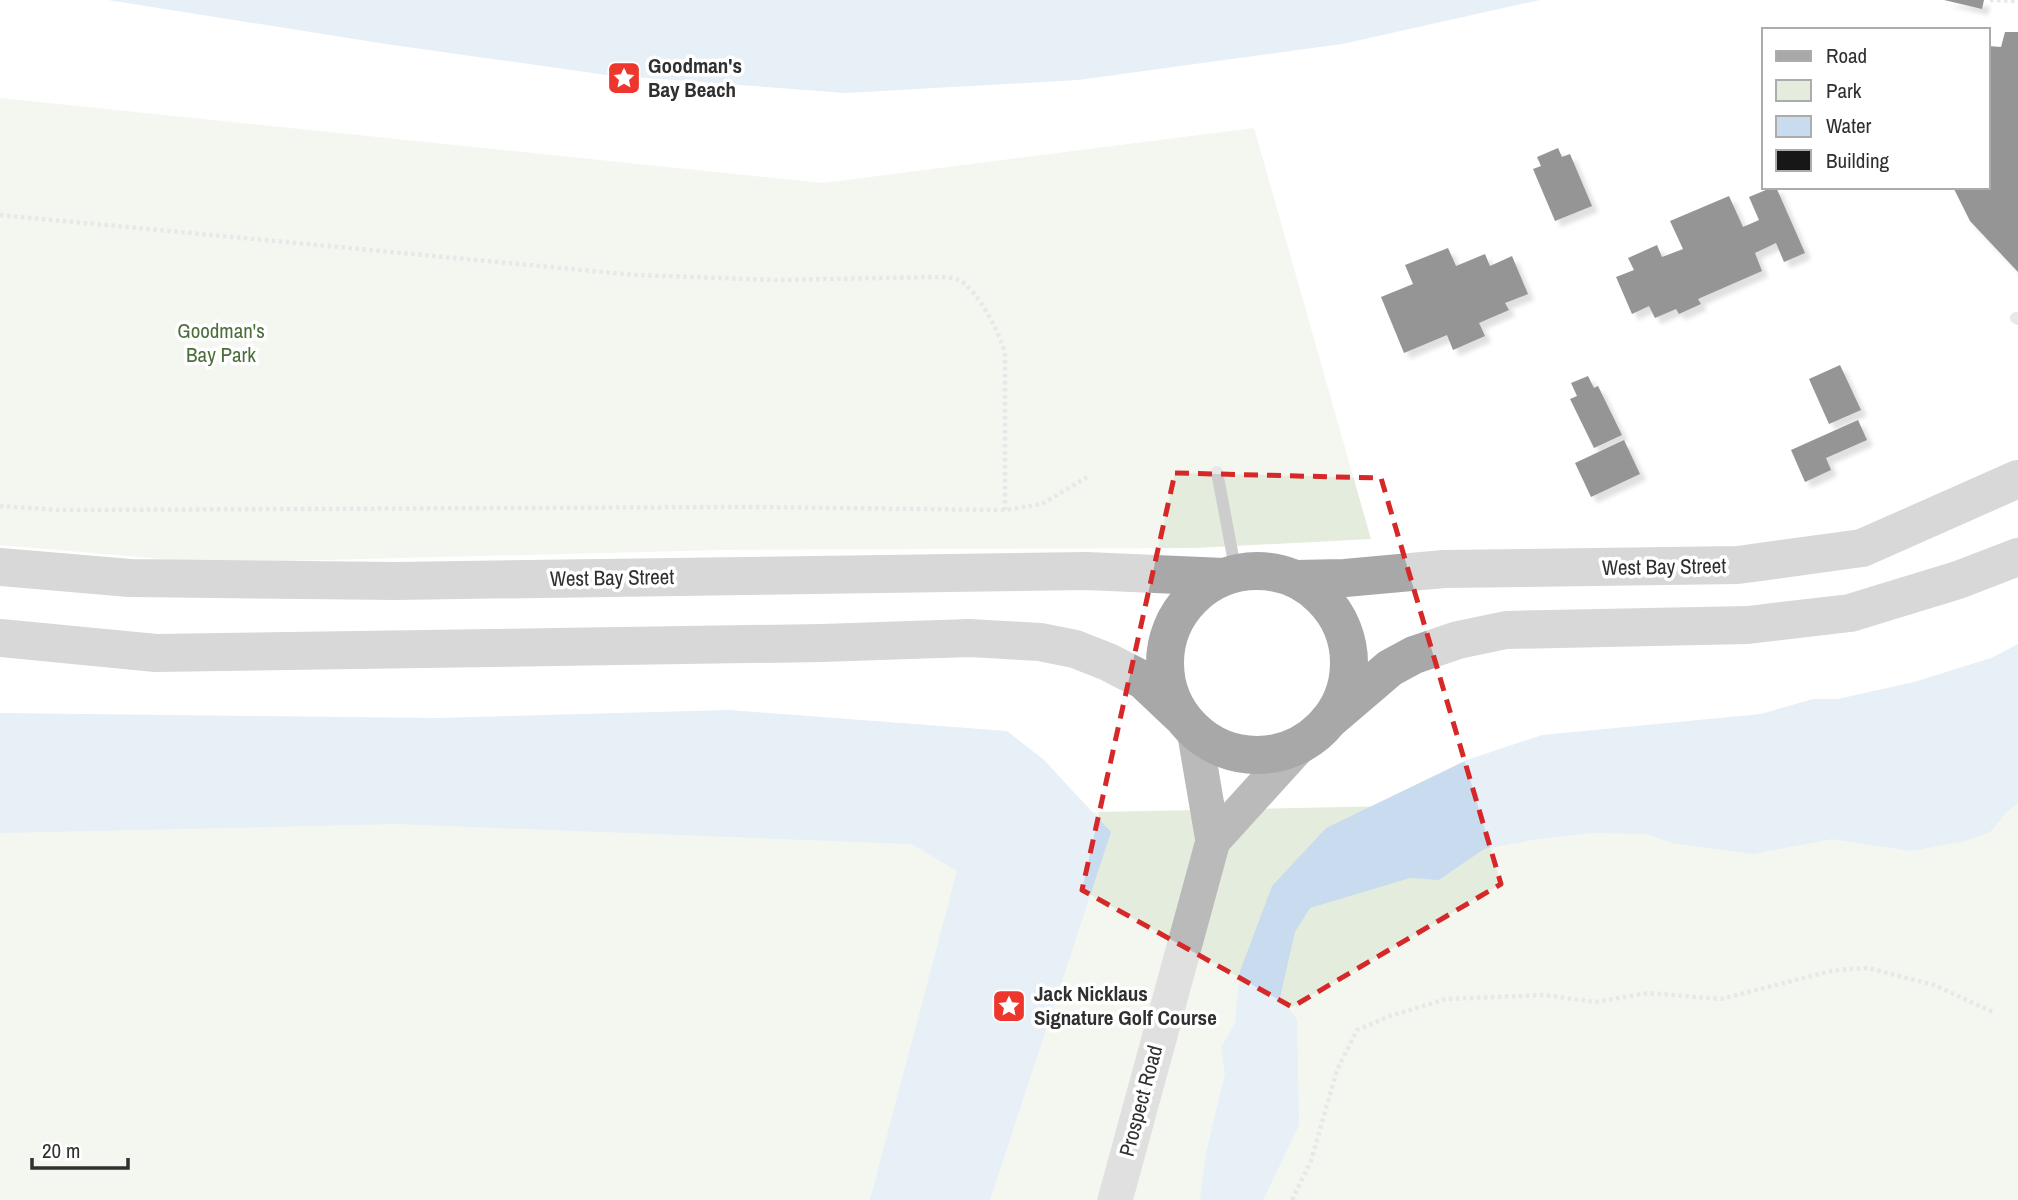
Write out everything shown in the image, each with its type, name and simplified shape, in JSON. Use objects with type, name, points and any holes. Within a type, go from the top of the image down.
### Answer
[{"type":"main road","name":"West Bay Street","points":[[1295,579],[1345,578],[1444,569],[1738,565],[1834,552],[1862,548],[2018,479]]},
{"type":"main road","points":[[0,638],[156,653],[969,638],[1040,642],[1075,649],[1108,662],[1143,680],[1211,742],[1240,753],[1260,754],[1281,752],[1315,732],[1390,668],[1414,655],[1458,640],[1506,629],[1748,625],[1850,612],[1958,580],[2018,557]]},
{"type":"main road","name":"West Bay Street","points":[[0,567],[130,579],[396,581],[1086,571],[1230,575]]},
{"type":"main road","points":[[1188,723],[1170,695],[1165,669],[1166,648],[1172,627],[1181,610],[1196,593],[1230,575],[1254,571],[1272,572],[1295,579],[1312,589],[1329,606],[1346,640],[1349,672],[1345,690],[1315,732]]},
{"type":"street","name":"Prospect Road","points":[[1115,1200],[1213,841],[1188,723]]},
{"type":"street","name":"Prospect Road","points":[[1213,841],[1315,732]]},
{"type":"lane","points":[[1217,471],[1230,575]]},
{"type":"path","points":[[1990,0],[2018,1]]},
{"type":"path","points":[[0,215],[635,275],[775,280],[937,277],[958,280],[971,289],[1003,342],[1005,510]]},
{"type":"path","points":[[0,506],[59,510],[748,507],[1005,510],[1042,505],[1087,477]]},
{"type":"path","points":[[1292,1200],[1311,1161],[1337,1070],[1357,1030],[1390,1016],[1446,999],[1545,995],[1595,1002],[1648,993],[1721,999],[1835,970],[1868,968],[1934,985],[1993,1012]]},
{"type":"highlighted area","points":[[1175,473],[1381,478],[1501,884],[1292,1007],[1082,890]]},
{"type":"green space","name":"Goodman's Bay Park","points":[[0,98],[823,183],[1254,128],[1371,539],[1195,548],[721,550],[208,563],[0,545]]},
{"type":"green space","name":"Jack Nicklaus Signature Golf Course","points":[[2018,721],[2018,1200],[0,1200],[0,725],[1046,813],[1589,802]]},
{"type":"water","points":[[108,0],[1540,0],[1342,44],[1078,80],[846,93],[607,75],[386,44]]},
{"type":"water","points":[[2018,644],[2018,803],[1990,832],[1965,841],[1911,851],[1832,839],[1753,854],[1672,843],[1647,834],[1592,833],[1538,839],[1484,849],[1439,880],[1410,878],[1310,908],[1295,932],[1280,998],[1297,1019],[1299,1125],[1263,1200],[1200,1200],[1206,1153],[1225,1074],[1221,1047],[1235,1024],[1240,971],[1272,886],[1326,828],[1467,760],[1542,735],[1761,714],[1813,699],[1838,699],[1914,682],[1991,658]]},
{"type":"water","points":[[729,710],[1007,731],[1044,760],[1111,832],[990,1200],[870,1200],[957,871],[912,844],[396,824],[0,833],[0,713],[439,718]]},
{"type":"building","points":[[1944,0],[1984,0],[1982,9]]},
{"type":"building","points":[[2005,32],[2018,32],[2018,272],[1970,221],[1954,189],[1990,189],[1990,46],[2001,47]]},
{"type":"building","points":[[1558,148],[1562,157],[1570,154],[1592,206],[1555,221],[1533,169],[1541,166],[1537,157]]},
{"type":"building","points":[[1768,189],[1777,189],[1805,253],[1784,262],[1776,243],[1755,253],[1762,271],[1698,299],[1701,304],[1679,314],[1676,309],[1655,318],[1649,306],[1632,314],[1616,277],[1634,270],[1628,258],[1657,245],[1662,257],[1683,249],[1670,221],[1729,196],[1743,227],[1759,220],[1749,197]]},
{"type":"building","points":[[1448,248],[1456,266],[1485,254],[1490,266],[1512,256],[1528,294],[1505,303],[1509,310],[1479,323],[1485,336],[1453,350],[1447,335],[1404,353],[1381,297],[1413,284],[1405,265]]},
{"type":"building","points":[[1840,365],[1861,410],[1829,424],[1809,379]]},
{"type":"building","points":[[1588,376],[1594,388],[1598,386],[1622,435],[1594,448],[1570,399],[1577,396],[1571,383]]},
{"type":"building","points":[[1858,420],[1867,440],[1826,458],[1831,470],[1805,482],[1791,450]]},
{"type":"building","points":[[1624,440],[1640,474],[1591,497],[1575,463]]},
{"type":"place","name":"Goodman's Bay Beach","points":[[624,78]]},
{"type":"place","name":"Jack Nicklaus Signature Golf Course","points":[[1009,1006]]}]
